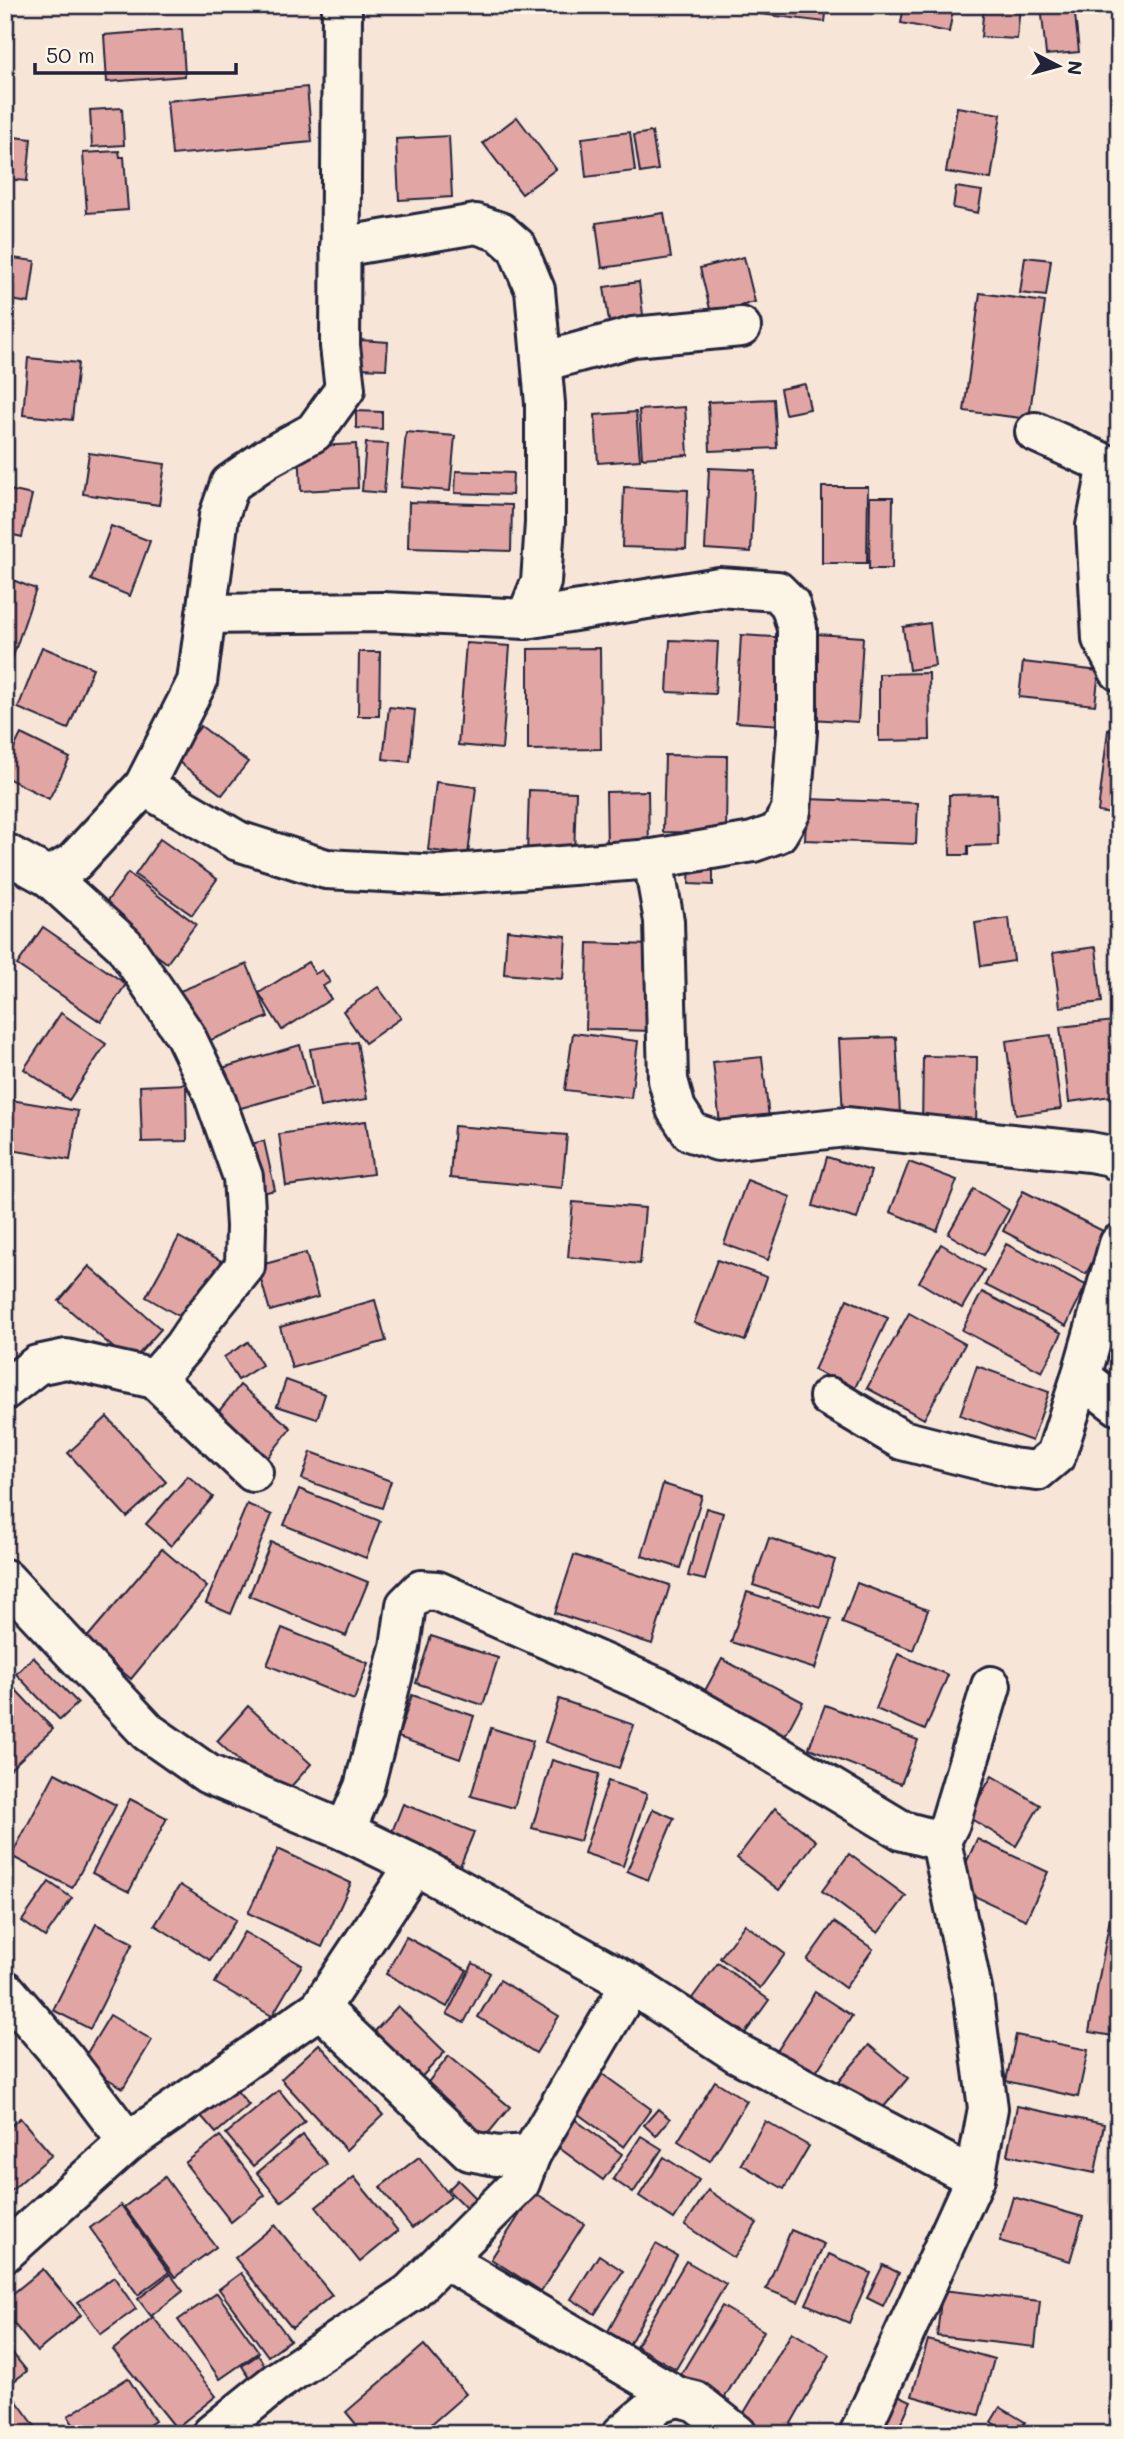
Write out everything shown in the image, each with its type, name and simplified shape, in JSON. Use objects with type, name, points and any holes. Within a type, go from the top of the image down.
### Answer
[{"type":"street","points":[[49,877],[74,862],[99,838],[144,786],[197,682],[219,516],[230,484],[267,458],[314,432],[345,389],[340,346],[342,5]]},
{"type":"street","points":[[340,247],[476,224],[500,232],[517,247],[535,290],[545,404],[545,523],[541,582],[526,620]]},
{"type":"street","points":[[542,362],[633,337],[741,327]]},
{"type":"street","points":[[1035,432],[1113,466],[1096,526],[1102,639],[1119,671]]},
{"type":"street","points":[[144,786],[238,841],[326,869],[440,875],[653,859],[753,842],[778,833],[790,811],[797,732],[797,628],[790,604],[777,591],[719,587],[526,620],[382,612],[205,614]]},
{"type":"street","points":[[5,853],[49,877],[124,945],[184,1035],[213,1093],[243,1177],[245,1266],[155,1379]]},
{"type":"street","points":[[653,859],[663,921],[668,1080],[676,1109],[691,1132],[718,1141],[846,1127],[1090,1152],[1111,1156],[1119,1162]]},
{"type":"street","points":[[829,1397],[902,1440],[1012,1468],[1037,1471],[1056,1455],[1119,1244]]},
{"type":"street","points":[[5,1390],[37,1366],[66,1359],[155,1379],[253,1472]]},
{"type":"street","points":[[1081,1377],[1119,1406]]},
{"type":"street","points":[[5,1579],[148,1732],[208,1774],[345,1830],[415,1865],[631,1984],[737,2053],[975,2178]]},
{"type":"street","points":[[345,1830],[364,1787],[400,1647],[406,1605],[421,1590],[437,1591],[659,1689],[760,1745],[902,1831],[941,1841]]},
{"type":"street","points":[[859,2434],[975,2178],[988,2108],[974,1994],[941,1841],[950,1823],[991,1686]]},
{"type":"street","points":[[5,2252],[128,2142],[320,2008],[415,1865]]},
{"type":"street","points":[[212,2434],[278,2381],[410,2293],[520,2183],[531,2154],[631,1984]]},
{"type":"street","points":[[5,1990],[65,2059],[128,2142]]},
{"type":"street","points":[[320,2008],[470,2151],[497,2156],[531,2154]]},
{"type":"street","points":[[444,2259],[678,2397],[695,2401],[737,2434]]},
{"type":"street","points":[[622,2434],[660,2402],[678,2397]]},
{"type":"building","points":[[760,5],[827,5],[825,22],[759,14]]},
{"type":"building","points":[[904,5],[954,5],[949,32],[901,23]]},
{"type":"building","points":[[984,5],[1020,5],[1017,39],[981,37]]},
{"type":"building","points":[[1041,5],[1074,5],[1079,52],[1046,55]]},
{"type":"building","points":[[182,29],[185,76],[107,82],[104,35]]},
{"type":"building","points":[[307,87],[312,142],[172,155],[167,101]]},
{"type":"building","points":[[957,107],[1001,114],[991,179],[946,172]]},
{"type":"building","points":[[122,108],[124,145],[92,147],[90,110]]},
{"type":"building","points":[[517,117],[556,169],[522,194],[483,143]]},
{"type":"building","points":[[630,132],[635,171],[586,177],[582,138]]},
{"type":"building","points":[[652,132],[658,170],[640,173],[634,135]]},
{"type":"building","points":[[5,136],[31,139],[27,181],[5,179]]},
{"type":"building","points":[[449,136],[452,197],[399,200],[396,139]]},
{"type":"building","points":[[119,151],[120,157],[124,157],[128,210],[87,213],[83,153]]},
{"type":"building","points":[[956,187],[982,191],[978,213],[953,208]]},
{"type":"building","points":[[5,206],[13,208],[7,250],[5,250]]},
{"type":"building","points":[[664,213],[671,258],[602,268],[596,223]]},
{"type":"building","points":[[5,257],[35,261],[29,303],[5,299]]},
{"type":"building","points":[[744,257],[755,302],[711,313],[700,268]]},
{"type":"building","points":[[1025,257],[1051,260],[1046,296],[1020,293]]},
{"type":"building","points":[[639,282],[644,323],[610,328],[604,287]]},
{"type":"building","points":[[980,293],[1045,302],[1029,419],[964,411]]},
{"type":"building","points":[[360,340],[388,342],[386,369],[358,368]]},
{"type":"building","points":[[28,358],[78,363],[72,420],[23,415]]},
{"type":"building","points":[[805,384],[810,409],[785,414],[780,389]]},
{"type":"building","points":[[774,399],[777,448],[710,451],[708,402]]},
{"type":"building","points":[[685,407],[688,455],[642,458],[639,410]]},
{"type":"building","points":[[356,411],[382,412],[382,429],[356,428]]},
{"type":"building","points":[[636,412],[640,460],[598,463],[595,415]]},
{"type":"building","points":[[406,432],[455,436],[450,491],[401,487]]},
{"type":"building","points":[[366,443],[388,444],[384,493],[362,491]]},
{"type":"building","points":[[356,444],[358,488],[301,491],[299,447]]},
{"type":"building","points":[[89,453],[165,464],[159,505],[83,494]]},
{"type":"building","points":[[709,468],[755,470],[751,552],[705,549]]},
{"type":"building","points":[[456,471],[513,473],[512,495],[455,493]]},
{"type":"building","points":[[624,487],[688,490],[686,549],[622,547]]},
{"type":"building","points":[[822,487],[868,487],[867,563],[822,563]]},
{"type":"building","points":[[5,489],[32,495],[22,537],[5,533]]},
{"type":"building","points":[[870,497],[893,497],[892,569],[869,569]]},
{"type":"building","points":[[409,502],[512,505],[511,551],[408,548]]},
{"type":"building","points":[[111,526],[150,541],[130,596],[91,580]]},
{"type":"building","points":[[10,579],[36,589],[10,665],[5,663],[5,592]]},
{"type":"building","points":[[930,623],[935,666],[909,670],[903,627]]},
{"type":"building","points":[[816,634],[863,637],[858,722],[811,719]]},
{"type":"building","points":[[741,635],[789,638],[783,725],[736,722]]},
{"type":"building","points":[[670,640],[718,642],[715,694],[667,692]]},
{"type":"building","points":[[466,643],[510,646],[502,749],[458,745]]},
{"type":"building","points":[[42,647],[93,668],[68,729],[18,708]]},
{"type":"building","points":[[600,648],[601,749],[528,750],[528,649]]},
{"type":"building","points":[[359,652],[380,652],[379,716],[358,716]]},
{"type":"building","points":[[1023,662],[1099,671],[1095,705],[1019,697]]},
{"type":"building","points":[[929,673],[930,740],[879,741],[879,674]]},
{"type":"building","points":[[389,707],[415,710],[410,762],[383,759]]},
{"type":"building","points":[[201,726],[248,762],[222,795],[175,759]]},
{"type":"building","points":[[5,729],[13,733],[5,750]]},
{"type":"building","points":[[1108,730],[1119,732],[1119,815],[1098,812]]},
{"type":"building","points":[[21,734],[70,758],[49,799],[5,777],[5,766]]},
{"type":"building","points":[[665,755],[727,756],[726,833],[663,832]]},
{"type":"building","points":[[436,782],[476,787],[468,855],[428,850]]},
{"type":"building","points":[[529,790],[576,792],[574,857],[527,855]]},
{"type":"building","points":[[648,791],[649,849],[607,850],[606,792]]},
{"type":"building","points":[[997,794],[998,845],[968,846],[968,855],[950,855],[949,795]]},
{"type":"building","points":[[807,799],[918,803],[916,844],[805,840]]},
{"type":"building","points":[[160,839],[217,879],[192,915],[135,875]]},
{"type":"building","points":[[690,862],[713,863],[713,885],[689,884]]},
{"type":"building","points":[[128,873],[196,924],[167,963],[99,912]]},
{"type":"building","points":[[1009,918],[1014,961],[981,966],[975,923]]},
{"type":"building","points":[[43,927],[126,984],[101,1022],[17,965]]},
{"type":"building","points":[[507,930],[566,936],[563,979],[504,974]]},
{"type":"building","points":[[588,943],[653,945],[651,1031],[586,1029]]},
{"type":"building","points":[[1096,947],[1102,1002],[1060,1007],[1053,953]]},
{"type":"building","points":[[308,962],[315,974],[322,970],[330,982],[323,986],[331,999],[282,1030],[259,993]]},
{"type":"building","points":[[247,964],[268,1017],[196,1046],[175,993]]},
{"type":"building","points":[[378,987],[401,1018],[365,1043],[343,1011]]},
{"type":"building","points":[[61,1013],[106,1044],[69,1100],[24,1069]]},
{"type":"building","points":[[1114,1021],[1119,1063],[1119,1095],[1069,1102],[1060,1027]]},
{"type":"building","points":[[573,1033],[638,1041],[631,1098],[565,1090]]},
{"type":"building","points":[[1051,1035],[1061,1109],[1016,1115],[1006,1041]]},
{"type":"building","points":[[896,1037],[900,1114],[843,1116],[839,1039]]},
{"type":"building","points":[[357,1042],[367,1099],[320,1107],[310,1049]]},
{"type":"building","points":[[300,1045],[312,1088],[234,1110],[222,1068]]},
{"type":"building","points":[[923,1056],[977,1057],[976,1130],[922,1129]]},
{"type":"building","points":[[762,1057],[770,1127],[721,1133],[713,1062]]},
{"type":"building","points":[[186,1084],[187,1141],[142,1142],[140,1086]]},
{"type":"building","points":[[5,1099],[78,1111],[70,1160],[5,1149]]},
{"type":"building","points":[[366,1121],[373,1174],[286,1186],[279,1134]]},
{"type":"building","points":[[454,1126],[567,1135],[562,1188],[450,1178]]},
{"type":"building","points":[[264,1141],[275,1190],[254,1195],[242,1146]]},
{"type":"building","points":[[827,1157],[871,1171],[857,1219],[813,1206]]},
{"type":"building","points":[[909,1162],[957,1180],[937,1231],[890,1212]]},
{"type":"building","points":[[747,1180],[791,1197],[768,1260],[724,1244]]},
{"type":"building","points":[[974,1189],[1009,1210],[984,1255],[948,1234]]},
{"type":"building","points":[[1023,1191],[1107,1233],[1086,1274],[1003,1231]]},
{"type":"building","points":[[573,1202],[645,1208],[640,1264],[568,1257]]},
{"type":"building","points":[[179,1237],[223,1262],[189,1322],[146,1297]]},
{"type":"building","points":[[941,1244],[984,1270],[962,1308],[919,1282]]},
{"type":"building","points":[[1006,1244],[1086,1285],[1066,1326],[985,1285]]},
{"type":"building","points":[[306,1253],[318,1297],[270,1311],[257,1266]]},
{"type":"building","points":[[717,1260],[767,1277],[745,1341],[694,1323]]},
{"type":"building","points":[[89,1266],[161,1329],[131,1363],[59,1301]]},
{"type":"building","points":[[982,1292],[1062,1333],[1042,1372],[962,1330]]},
{"type":"building","points":[[847,1299],[888,1318],[854,1390],[814,1370]]},
{"type":"building","points":[[375,1300],[386,1341],[292,1368],[280,1327]]},
{"type":"building","points":[[909,1313],[965,1344],[924,1419],[867,1388]]},
{"type":"building","points":[[248,1342],[262,1365],[238,1380],[224,1357]]},
{"type":"building","points":[[977,1366],[1049,1392],[1032,1441],[960,1415]]},
{"type":"building","points":[[286,1380],[325,1394],[317,1419],[277,1406]]},
{"type":"building","points":[[240,1385],[291,1428],[262,1465],[210,1422]]},
{"type":"building","points":[[107,1417],[166,1482],[127,1517],[68,1453]]},
{"type":"building","points":[[311,1452],[391,1481],[382,1508],[302,1479]]},
{"type":"building","points":[[188,1476],[213,1497],[171,1546],[146,1524]]},
{"type":"building","points":[[663,1484],[702,1496],[680,1568],[642,1556]]},
{"type":"building","points":[[299,1489],[380,1521],[366,1558],[284,1525]]},
{"type":"building","points":[[247,1504],[272,1515],[231,1614],[206,1603]]},
{"type":"building","points":[[706,1508],[723,1513],[705,1580],[688,1576]]},
{"type":"building","points":[[769,1538],[835,1560],[820,1607],[753,1585]]},
{"type":"building","points":[[271,1542],[368,1582],[346,1636],[249,1596]]},
{"type":"building","points":[[162,1549],[207,1587],[131,1679],[85,1640]]},
{"type":"building","points":[[574,1555],[670,1585],[652,1644],[555,1613]]},
{"type":"building","points":[[857,1583],[928,1610],[913,1650],[842,1623]]},
{"type":"building","points":[[747,1592],[831,1619],[815,1669],[731,1642]]},
{"type":"building","points":[[282,1628],[368,1663],[354,1700],[267,1665]]},
{"type":"building","points":[[431,1636],[498,1658],[483,1705],[416,1683]]},
{"type":"building","points":[[898,1654],[948,1675],[925,1730],[876,1709]]},
{"type":"building","points":[[33,1657],[78,1703],[60,1720],[16,1674]]},
{"type":"building","points":[[722,1659],[803,1702],[782,1742],[701,1698]]},
{"type":"building","points":[[5,1673],[12,1681],[5,1687]]},
{"type":"building","points":[[15,1689],[53,1729],[5,1774],[5,1698]]},
{"type":"building","points":[[412,1695],[474,1716],[460,1759],[398,1737]]},
{"type":"building","points":[[559,1699],[634,1725],[619,1768],[545,1742]]},
{"type":"building","points":[[825,1705],[918,1740],[901,1784],[809,1748]]},
{"type":"building","points":[[248,1706],[311,1764],[280,1799],[217,1741]]},
{"type":"building","points":[[491,1728],[533,1741],[514,1808],[471,1796]]},
{"type":"building","points":[[552,1760],[599,1774],[580,1841],[532,1828]]},
{"type":"building","points":[[55,1773],[116,1805],[72,1888],[11,1856]]},
{"type":"building","points":[[992,1776],[1040,1805],[1016,1846],[968,1817]]},
{"type":"building","points":[[608,1781],[647,1794],[623,1866],[584,1853]]},
{"type":"building","points":[[130,1799],[167,1818],[129,1892],[92,1873]]},
{"type":"building","points":[[403,1804],[474,1832],[456,1876],[386,1847]]},
{"type":"building","points":[[775,1808],[816,1841],[779,1890],[737,1858]]},
{"type":"building","points":[[653,1809],[674,1818],[648,1880],[627,1871]]},
{"type":"building","points":[[977,1839],[1048,1872],[1026,1920],[955,1887]]},
{"type":"building","points":[[278,1849],[351,1883],[322,1947],[248,1913]]},
{"type":"building","points":[[849,1854],[906,1896],[878,1933],[822,1891]]},
{"type":"building","points":[[49,1882],[72,1898],[45,1937],[22,1921]]},
{"type":"building","points":[[180,1885],[236,1920],[210,1960],[155,1925]]},
{"type":"building","points":[[1113,1902],[1119,1903],[1119,2037],[1089,2032]]},
{"type":"building","points":[[834,1922],[873,1949],[845,1988],[807,1960]]},
{"type":"building","points":[[96,1924],[133,1943],[90,2029],[53,2010]]},
{"type":"building","points":[[745,1924],[785,1954],[760,1988],[720,1958]]},
{"type":"building","points":[[244,1932],[302,1965],[272,2016],[215,1983]]},
{"type":"building","points":[[406,1937],[467,1970],[447,2007],[386,1974]]},
{"type":"building","points":[[473,1963],[490,1973],[464,2023],[447,2014]]},
{"type":"building","points":[[718,1963],[769,2000],[738,2043],[687,2005]]},
{"type":"building","points":[[500,1980],[559,2016],[536,2053],[478,2017]]},
{"type":"building","points":[[815,1992],[852,2016],[811,2080],[774,2056]]},
{"type":"building","points":[[398,2006],[445,2052],[412,2087],[365,2042]]},
{"type":"building","points":[[110,2015],[152,2040],[123,2088],[81,2063]]},
{"type":"building","points":[[1016,2035],[1088,2050],[1078,2097],[1006,2081]]},
{"type":"building","points":[[319,2044],[383,2115],[346,2150],[281,2079]]},
{"type":"building","points":[[869,2045],[908,2078],[877,2115],[838,2082]]},
{"type":"building","points":[[449,2056],[510,2107],[477,2147],[416,2097]]},
{"type":"building","points":[[601,2073],[651,2109],[624,2147],[574,2111]]},
{"type":"building","points":[[715,2081],[747,2101],[710,2161],[678,2141]]},
{"type":"building","points":[[229,2082],[249,2105],[216,2133],[196,2110]]},
{"type":"building","points":[[279,2090],[305,2122],[253,2166],[226,2134]]},
{"type":"building","points":[[1017,2106],[1104,2124],[1095,2173],[1007,2155]]},
{"type":"building","points":[[658,2109],[670,2119],[656,2136],[644,2125]]},
{"type":"building","points":[[570,2116],[622,2154],[603,2180],[551,2142]]},
{"type":"building","points":[[20,2118],[52,2155],[5,2196],[5,2131]]},
{"type":"building","points":[[765,2121],[809,2146],[784,2189],[741,2164]]},
{"type":"building","points":[[303,2135],[327,2164],[281,2202],[257,2173]]},
{"type":"building","points":[[220,2136],[265,2195],[231,2222],[185,2163]]},
{"type":"building","points":[[641,2136],[662,2149],[633,2193],[613,2179]]},
{"type":"building","points":[[419,2157],[451,2197],[412,2228],[380,2187]]},
{"type":"building","points":[[664,2157],[699,2180],[674,2219],[639,2196]]},
{"type":"building","points":[[165,2177],[216,2247],[175,2277],[124,2207]]},
{"type":"building","points":[[354,2177],[398,2231],[360,2262],[316,2207]]},
{"type":"building","points":[[458,2180],[479,2201],[469,2211],[448,2190]]},
{"type":"building","points":[[708,2190],[757,2223],[734,2258],[685,2225]]},
{"type":"building","points":[[534,2192],[584,2224],[541,2291],[491,2259]]},
{"type":"building","points":[[1013,2197],[1083,2217],[1070,2261],[1000,2241]]},
{"type":"building","points":[[121,2205],[169,2272],[138,2295],[90,2228]]},
{"type":"building","points":[[275,2225],[332,2295],[292,2328],[235,2258]]},
{"type":"building","points":[[791,2230],[824,2244],[798,2302],[766,2289]]},
{"type":"building","points":[[656,2244],[677,2256],[629,2345],[607,2333]]},
{"type":"building","points":[[829,2254],[871,2273],[849,2323],[806,2304]]},
{"type":"building","points":[[599,2255],[623,2271],[595,2314],[571,2299]]},
{"type":"building","points":[[686,2261],[726,2284],[676,2369],[636,2346]]},
{"type":"building","points":[[883,2265],[899,2273],[883,2306],[867,2298]]},
{"type":"building","points":[[43,2269],[81,2315],[37,2352],[5,2313],[5,2300]]},
{"type":"building","points":[[241,2273],[290,2340],[268,2356],[219,2289]]},
{"type":"building","points":[[170,2274],[183,2291],[151,2316],[138,2299]]},
{"type":"building","points":[[114,2277],[136,2309],[101,2334],[78,2302]]},
{"type":"building","points":[[942,2290],[1040,2301],[1035,2347],[937,2336]]},
{"type":"building","points":[[217,2293],[259,2352],[220,2379],[178,2320]]},
{"type":"building","points":[[722,2306],[764,2331],[719,2407],[677,2381]]},
{"type":"building","points":[[153,2317],[216,2396],[176,2428],[113,2350]]},
{"type":"building","points":[[792,2332],[830,2355],[785,2434],[768,2434],[741,2418]]},
{"type":"building","points":[[928,2340],[994,2359],[979,2415],[912,2396]]},
{"type":"building","points":[[5,2344],[27,2371],[5,2388]]},
{"type":"building","points":[[424,2345],[466,2394],[420,2434],[364,2434],[346,2412]]},
{"type":"building","points":[[258,2355],[268,2370],[252,2381],[242,2366]]},
{"type":"building","points":[[128,2378],[155,2421],[135,2434],[79,2434],[68,2416]]},
{"type":"building","points":[[889,2391],[911,2401],[896,2434],[870,2434]]},
{"type":"building","points":[[10,2392],[35,2426],[24,2434],[5,2434],[5,2395]]},
{"type":"building","points":[[1000,2407],[1025,2422],[1018,2434],[1011,2434],[991,2422]]},
{"type":"building","points":[[165,2426],[171,2434],[155,2434]]}]
